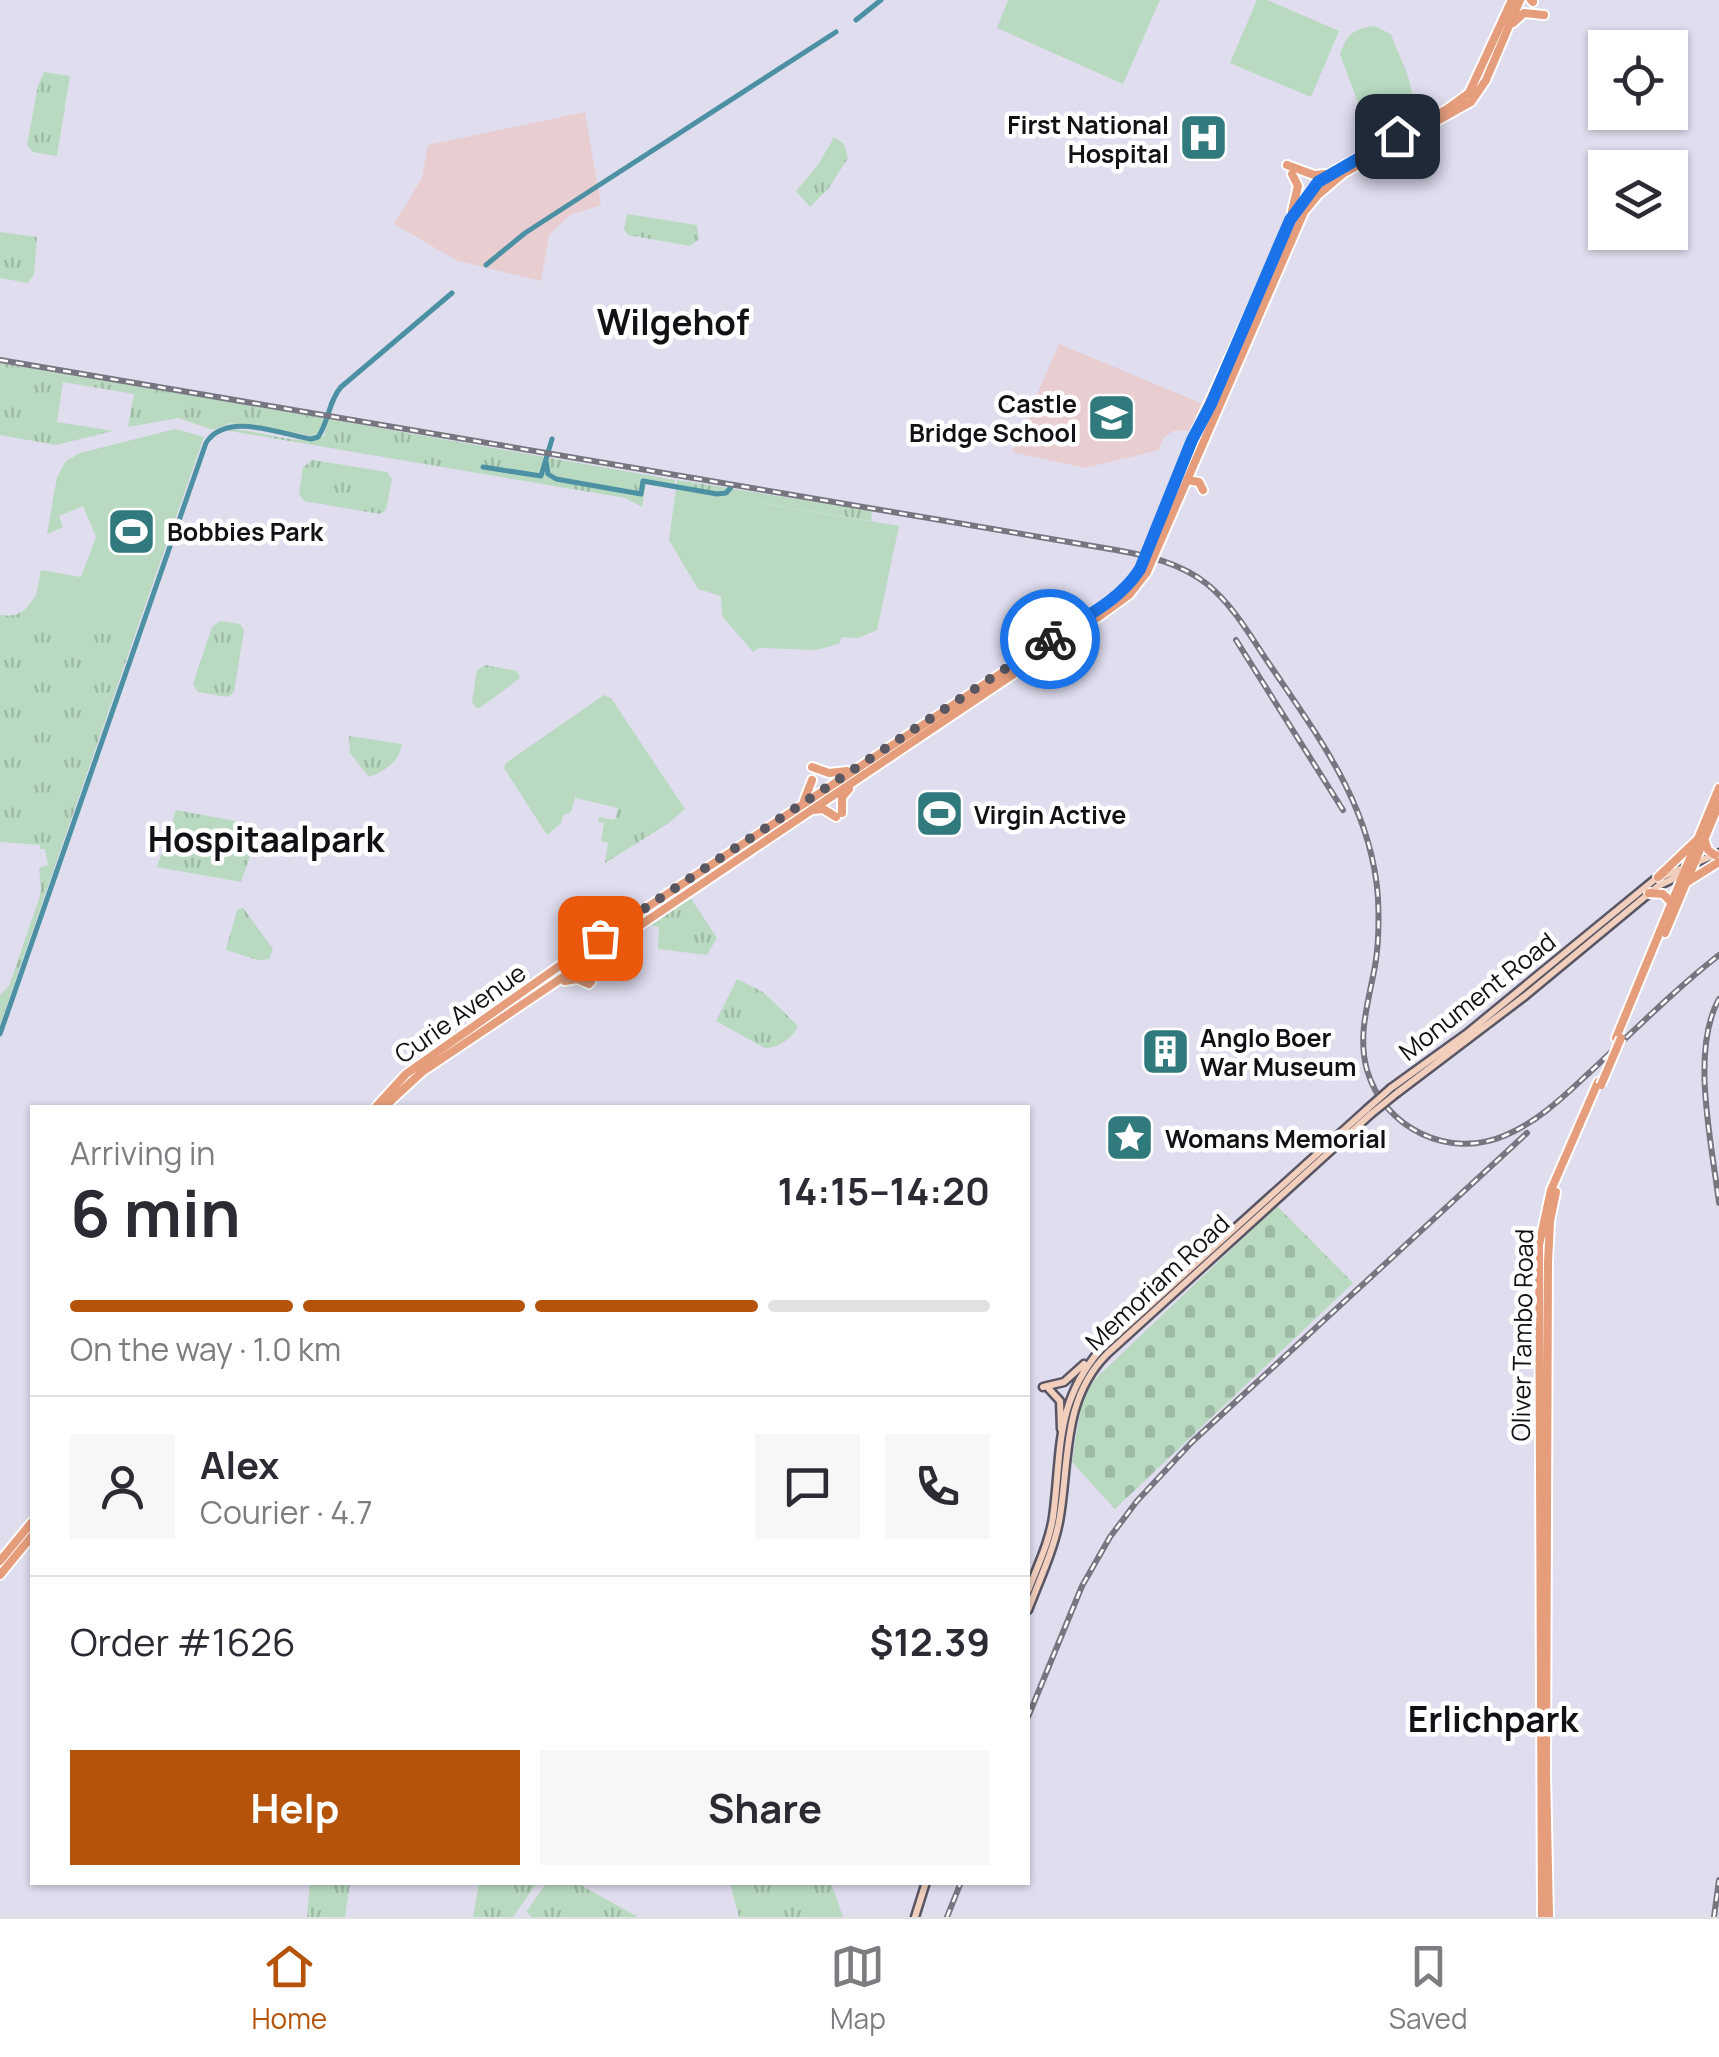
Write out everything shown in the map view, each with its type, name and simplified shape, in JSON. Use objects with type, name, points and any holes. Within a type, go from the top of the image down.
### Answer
[{"type":"main road","points":[[1157,541],[1192,440],[1291,238],[1315,198],[1344,173],[1471,102],[1482,88],[1517,1]]},
{"type":"main road","points":[[1290,220],[1312,189],[1332,172],[1469,93],[1517,1]]},
{"type":"main road","points":[[1508,29],[1524,13],[1544,15]]},
{"type":"main road","points":[[1157,541],[1200,453],[1290,220],[1298,186],[1290,170],[1314,175],[1332,172]]},
{"type":"main road","points":[[1192,440],[1201,440],[1209,431]]},
{"type":"main road","points":[[1192,440],[1200,453],[1200,478]]},
{"type":"main road","points":[[1186,454],[1192,470]]},
{"type":"main road","points":[[1170,499],[1182,474],[1192,470]]},
{"type":"main road","points":[[1188,480],[1198,482],[1204,490]]},
{"type":"main road","name":"Curie Avenue","points":[[377,1105],[419,1064],[572,957],[804,808],[868,773],[1114,606],[1132,592],[1157,541]]},
{"type":"main road","name":"Curie Avenue","points":[[386,1105],[422,1072],[604,952],[855,768],[1110,602],[1144,570]]},
{"type":"main road","points":[[812,767],[834,773],[855,768]]},
{"type":"main road","points":[[812,780],[804,808],[839,815],[843,795],[868,773]]},
{"type":"main road","name":"Oliver Tambo Road","points":[[1546,1917],[1538,1453],[1543,1431],[1550,1221],[1555,1195],[1689,871],[1719,788]]},
{"type":"main road","name":"Oliver Tambo Road","points":[[1702,838],[1719,804]]},
{"type":"main road","points":[[1658,877],[1702,838],[1718,858]]},
{"type":"main road","points":[[1689,871],[1718,858]]},
{"type":"main road","points":[[1689,871],[1718,858]]},
{"type":"main road","name":"Oliver Tambo Road","points":[[1619,1038],[1672,903],[1689,871]]},
{"type":"main road","name":"Monument Road","points":[[1299,1174],[1394,1090],[1658,877],[1689,871]]},
{"type":"main road","name":"Monument Road","points":[[1394,1090],[1525,996],[1668,878],[1689,871]]},
{"type":"main road","points":[[1649,894],[1660,893],[1672,903]]},
{"type":"main road","points":[[553,985],[575,979],[590,983],[590,968],[604,952]]},
{"type":"main road","name":"Memoriam Road","points":[[1030,1585],[1051,1524],[1070,1394],[1082,1372],[1100,1350],[1299,1174]]},
{"type":"main road","name":"Memoriam Road","points":[[1030,1604],[1058,1525],[1064,1437],[1082,1386],[1107,1354],[1299,1174]]},
{"type":"main road","points":[[1064,1437],[1060,1402],[1046,1388],[1064,1382],[1100,1350]]},
{"type":"main road","points":[[1074,1409],[1070,1394],[1082,1386]]},
{"type":"main road","name":"Oliver Tambo Road","points":[[1538,1453],[1546,1917]]},
{"type":"main road","points":[[2,1568],[30,1525]]},
{"type":"main road","points":[[2,1568],[30,1538]]},
{"type":"main road","points":[[2,1568],[30,1547]]},
{"type":"main road","points":[[916,1917],[925,1885]]},
{"type":"shaded area","points":[[585,112],[601,205],[570,215],[549,235],[541,281],[458,261],[394,224],[422,178],[428,145]]},
{"type":"shaded area","name":"Castle Bridge School","points":[[1059,344],[1203,404],[1191,430],[1173,431],[1163,438],[1159,450],[1085,468],[1012,452]]},
{"type":"green space","points":[[1008,0],[1160,0],[1123,84],[997,28]]},
{"type":"green space","points":[[1257,0],[1267,0],[1339,31],[1311,97],[1230,63]]},
{"type":"green space","points":[[1374,26],[1391,34],[1411,89],[1409,113],[1386,129],[1364,119],[1340,54],[1352,34]]},
{"type":"green space","points":[[44,72],[70,76],[57,156],[33,152],[27,145]]},
{"type":"green space","points":[[834,137],[844,144],[848,158],[828,189],[810,207],[796,191],[818,165]]},
{"type":"green space","points":[[627,214],[697,225],[699,239],[690,246],[628,235],[624,229]]},
{"type":"green space","points":[[0,232],[37,237],[34,274],[28,283],[0,278]]},
{"type":"green space","points":[[0,363],[324,418],[320,432],[311,436],[231,423],[213,430],[178,418],[128,427],[134,394],[63,382],[57,422],[113,431],[56,445],[0,435]]},
{"type":"green space","points":[[329,419],[675,480],[674,489],[646,484],[642,507],[625,498],[224,430],[314,439],[324,436]]},
{"type":"green space","name":"Bobbies Park","points":[[175,429],[204,437],[139,623],[123,634],[111,635],[31,622],[41,570],[81,577],[96,537],[83,506],[59,516],[63,527],[47,534],[57,477],[66,461],[80,453]]},
{"type":"green space","points":[[313,460],[387,472],[392,479],[386,510],[380,514],[304,501],[299,494],[303,467]]},
{"type":"green space","points":[[677,480],[872,511],[871,521],[676,489]]},
{"type":"green space","points":[[676,489],[899,526],[877,630],[858,638],[842,637],[839,644],[816,650],[759,648],[753,652],[722,616],[721,596],[698,589],[669,540]]},
{"type":"green space","points":[[36,595],[32,622],[123,634],[139,623],[0,1025],[0,995],[9,986],[39,899],[39,868],[48,865],[45,849],[40,849],[40,845],[0,842],[0,615],[22,612]]},
{"type":"green space","points":[[220,621],[240,624],[244,630],[234,692],[228,697],[198,692],[193,684],[212,627]]},
{"type":"green space","points":[[485,665],[517,671],[520,678],[476,708],[472,702],[477,670]]},
{"type":"green space","points":[[604,695],[611,698],[685,809],[669,823],[659,812],[576,793],[571,812],[563,815],[561,823],[547,835],[504,768],[506,763]]},
{"type":"green space","points":[[349,736],[402,744],[390,765],[369,777],[350,753]]},
{"type":"green space","points":[[576,793],[659,812],[669,823],[605,863],[608,843],[601,841],[604,823],[598,822],[599,817],[615,820],[618,808],[575,798]]},
{"type":"green space","points":[[176,810],[256,825],[258,832],[241,882],[157,867]]},
{"type":"green space","points":[[690,897],[717,938],[707,955],[658,949],[659,927],[649,925]]},
{"type":"green space","points":[[243,908],[273,949],[269,959],[258,960],[226,950],[237,910]]},
{"type":"green space","points":[[737,979],[763,992],[798,1026],[789,1038],[765,1048],[716,1021]]},
{"type":"green space","points":[[1277,1206],[1353,1283],[1115,1509],[1072,1462],[1082,1399],[1095,1379]]},
{"type":"green space","points":[[310,1885],[350,1885],[345,1917],[307,1917]]},
{"type":"green space","points":[[478,1885],[536,1885],[513,1917],[473,1917]]},
{"type":"green space","points":[[545,1885],[581,1885],[638,1917],[531,1917],[527,1911]]},
{"type":"green space","points":[[731,1885],[832,1885],[843,1917],[739,1917]]},
{"type":"waterway","points":[[856,20],[881,0]]},
{"type":"waterway","points":[[486,265],[525,233],[836,32]]},
{"type":"waterway","points":[[0,1034],[206,443],[215,433],[240,426],[318,437],[341,387],[452,293]]},
{"type":"waterway","points":[[483,467],[541,476],[552,439]]},
{"type":"waterway","points":[[546,461],[548,474],[556,479],[641,494],[643,481],[717,494],[726,493],[732,486]]},
{"type":"railway","points":[[0,360],[1116,550],[1186,571],[1217,593],[1242,623],[1325,748],[1354,804],[1374,865],[1378,898],[1377,949],[1364,1031],[1367,1070],[1388,1109],[1422,1134],[1442,1141],[1485,1142],[1529,1123],[1561,1099],[1719,955]]},
{"type":"railway","points":[[1236,640],[1343,810]]},
{"type":"railway","points":[[1719,999],[1710,1020],[1704,1071],[1719,1203]]},
{"type":"railway","points":[[1030,1712],[1082,1586],[1110,1537],[1137,1501],[1192,1442],[1527,1133]]},
{"type":"railway","points":[[1714,1917],[1719,1880]]},
{"type":"railway","points":[[947,1917],[960,1885]]},
{"type":"way so far","points":[[600,938],[1050,639]]},
{"type":"place","name":"First National Hospital","points":[[1204,138]]},
{"type":"place","name":"Castle Bridge School","points":[[1112,417]]},
{"type":"place","name":"Bobbies Park","points":[[132,531]]},
{"type":"place","name":"Virgin Active","points":[[939,814]]},
{"type":"place","name":"Anglo Boer War Museum","points":[[1165,1051]]},
{"type":"place","name":"Womans Memorial","points":[[1130,1138]]},
{"type":"district","name":"Wilgehof","points":[[673,322]]},
{"type":"district","name":"Hospitaalpark","points":[[266,839]]},
{"type":"district","name":"Erlichpark","points":[[1493,1719]]},
{"type":"route","points":[[1050,639],[1110,602],[1129,586],[1140,569],[1192,440],[1300,204],[1332,172],[1397,136]]}]
